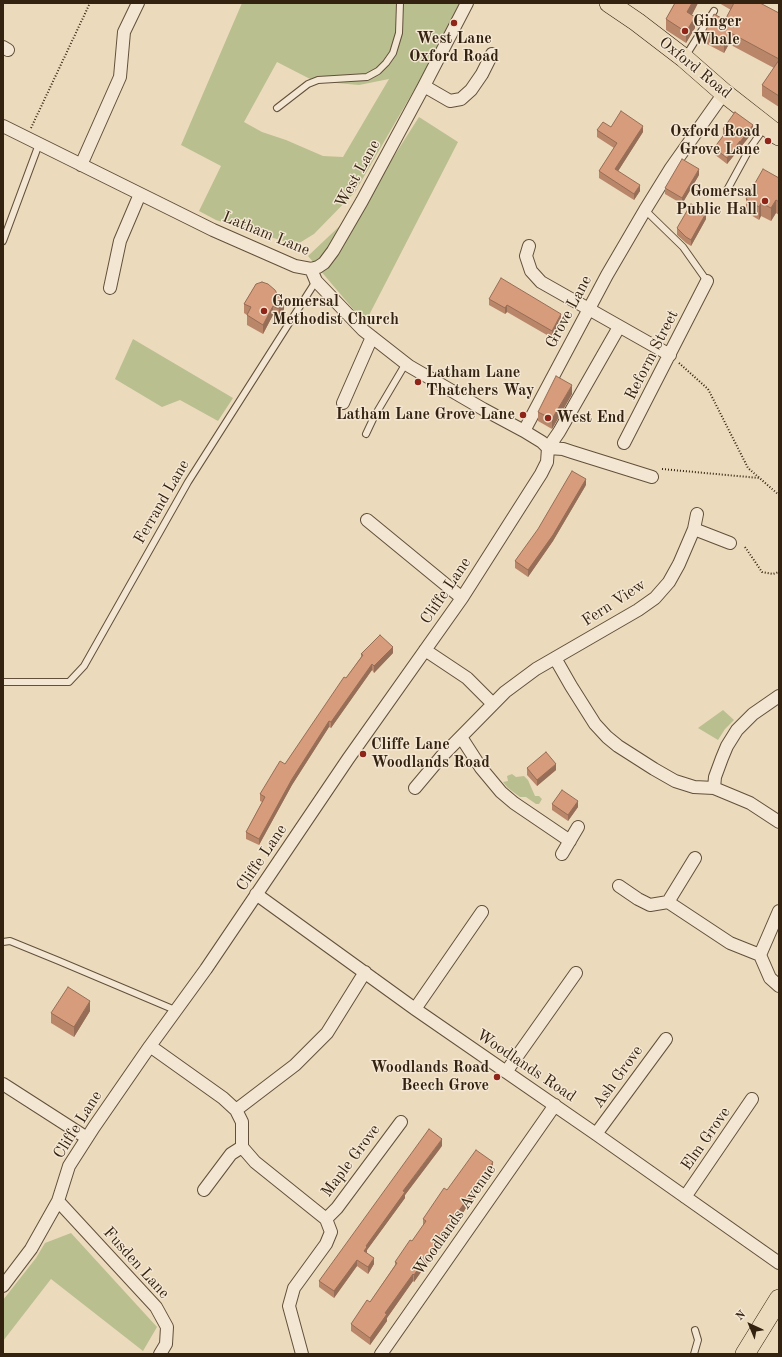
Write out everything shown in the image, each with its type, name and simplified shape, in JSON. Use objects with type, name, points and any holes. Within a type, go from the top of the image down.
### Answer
[{"type":"main road","name":"Oxford Road","points":[[609,3],[637,22],[684,58],[724,93],[773,131]]},
{"type":"main road","points":[[745,1354],[779,1299]]},
{"type":"street","points":[[81,165],[120,77],[124,32],[138,3]]},
{"type":"street","name":"West Lane","points":[[311,269],[324,263],[333,251],[424,86],[467,3]]},
{"type":"street","points":[[424,86],[450,101],[461,99],[471,90],[482,74],[492,54]]},
{"type":"street","name":"Grove Lane","points":[[524,431],[607,275],[645,210],[680,155],[724,93]]},
{"type":"street","name":"Latham Lane","points":[[3,126],[213,230],[295,266],[311,269],[316,281],[363,330],[406,363],[483,409],[524,431],[542,442],[548,448]]},
{"type":"street","points":[[110,288],[120,241],[140,194]]},
{"type":"street","points":[[529,246],[526,256],[530,271],[541,282],[619,327],[670,354]]},
{"type":"street","name":"Reform Street","points":[[624,443],[707,281]]},
{"type":"street","points":[[548,448],[559,432],[619,327]]},
{"type":"street","points":[[343,403],[372,337]]},
{"type":"street","points":[[548,448],[563,449],[652,477]]},
{"type":"street","name":"Cliffe Lane","points":[[3,1286],[31,1249],[58,1201],[69,1166],[87,1138],[175,1010],[206,969],[348,759],[462,598],[541,474],[547,462],[548,448]]},
{"type":"street","name":"Fern View","points":[[415,788],[441,757],[505,692],[536,669],[638,610],[655,598],[669,582],[679,564],[694,529],[698,514]]},
{"type":"street","points":[[367,520],[462,598]]},
{"type":"street","points":[[694,529],[730,543]]},
{"type":"street","points":[[425,650],[467,678],[493,704]]},
{"type":"street","points":[[555,658],[595,724],[607,737],[654,769],[676,781],[694,787],[714,788],[750,803],[779,822]]},
{"type":"street","points":[[714,788],[715,777],[722,758],[727,746],[737,730],[753,714],[779,696]]},
{"type":"street","points":[[461,737],[482,768],[501,792],[514,803],[570,841]]},
{"type":"street","points":[[562,854],[578,827]]},
{"type":"street","points":[[668,902],[695,858]]},
{"type":"street","points":[[619,886],[650,905],[668,902],[730,943],[760,955],[770,978],[779,986]]},
{"type":"street","name":"Woodlands Road","points":[[256,894],[415,1009],[779,1262]]},
{"type":"street","points":[[415,1009],[482,912]]},
{"type":"street","points":[[760,955],[779,912]]},
{"type":"street","points":[[236,1110],[294,1065],[327,1033],[365,972]]},
{"type":"street","points":[[506,1072],[576,973]]},
{"type":"street","name":"Ash Grove","points":[[596,1134],[666,1039]]},
{"type":"street","points":[[150,1046],[223,1098],[236,1110],[242,1122],[242,1147],[255,1162],[326,1219],[331,1232],[326,1244],[294,1288],[289,1306],[302,1354]]},
{"type":"street","points":[[3,1084],[87,1138]]},
{"type":"street","name":"Elm Grove","points":[[685,1197],[752,1099]]},
{"type":"street","name":"Woodlands Avenue","points":[[381,1354],[555,1105]]},
{"type":"street","name":"Maple Grove","points":[[326,1219],[337,1208],[401,1122]]},
{"type":"street","points":[[204,1190],[231,1154],[242,1147]]},
{"type":"street","name":"Fusden Lane","points":[[58,1201],[156,1307],[167,1327],[166,1344],[160,1354]]},
{"type":"lane","points":[[277,108],[308,84],[318,80],[367,77],[378,71],[393,53],[399,33],[400,3]]},
{"type":"lane","points":[[684,58],[714,11]]},
{"type":"lane","points":[[726,192],[750,148],[773,131]]},
{"type":"lane","points":[[3,241],[39,144]]},
{"type":"lane","points":[[645,210],[683,247],[707,281]]},
{"type":"lane","name":"Ferrand Lane","points":[[3,682],[69,682],[84,666],[188,482],[316,281]]},
{"type":"lane","points":[[366,434],[374,417],[406,363]]},
{"type":"lane","points":[[3,942],[10,941],[59,960],[175,1010]]},
{"type":"lane","points":[[694,1354],[698,1340],[695,1330]]},
{"type":"path","points":[[26,138],[90,3]]},
{"type":"path","points":[[670,354],[708,390],[748,468],[779,495]]},
{"type":"path","points":[[652,477],[659,469],[760,478]]},
{"type":"path","points":[[745,547],[762,572],[773,574],[779,572]]},
{"type":"green space","points":[[242,3],[463,3],[355,192],[314,234],[296,245],[216,220],[199,211],[221,166],[181,145]],"holes":[[[277,62],[314,81],[359,85],[389,79],[343,157],[323,156],[286,140],[262,132],[244,122]]]},
{"type":"green space","points":[[419,117],[458,142],[365,323],[308,256],[364,203]]},
{"type":"green space","points":[[133,339],[233,398],[218,421],[180,400],[162,407],[115,379]]},
{"type":"green space","points":[[723,710],[734,720],[725,729],[718,740],[698,728]]},
{"type":"green space","points":[[512,774],[516,777],[524,776],[528,780],[535,796],[539,796],[542,799],[539,804],[536,804],[526,797],[520,797],[508,788],[503,782],[508,781],[507,776]]},
{"type":"green space","points":[[71,1233],[157,1327],[143,1351],[51,1279],[3,1341],[3,1300],[36,1258],[45,1243]]},
{"type":"building","points":[[675,3],[692,3],[687,12],[695,17],[686,32],[666,19]]},
{"type":"building","points":[[734,3],[760,3],[779,13],[779,59],[729,32],[724,42],[705,32],[714,14],[725,20]]},
{"type":"building","points":[[779,60],[779,96],[762,85]]},
{"type":"building","points":[[621,111],[643,126],[615,169],[640,185],[634,194],[599,171],[617,143],[597,130],[603,122],[611,127]]},
{"type":"building","points":[[735,112],[753,125],[727,158],[714,148],[726,132],[723,129]]},
{"type":"building","points":[[682,159],[699,169],[682,198],[665,188]]},
{"type":"building","points":[[763,169],[779,178],[779,202],[776,200],[771,208],[761,203],[759,207],[746,199]]},
{"type":"building","points":[[691,204],[706,213],[691,240],[677,228]]},
{"type":"building","points":[[501,278],[561,314],[552,331],[507,305],[505,308],[489,299]]},
{"type":"building","name":"Gomersal Methodist Church","points":[[262,282],[268,284],[275,290],[279,297],[284,300],[279,309],[273,306],[263,325],[247,315],[251,307],[244,304],[256,284]]},
{"type":"building","points":[[556,376],[572,385],[552,419],[538,412]]},
{"type":"building","points":[[572,471],[586,479],[553,535],[528,570],[515,561],[538,529]]},
{"type":"building","points":[[380,635],[393,647],[374,666],[372,664],[331,722],[329,721],[292,779],[259,839],[246,832],[265,797],[260,794],[280,761],[285,764],[344,677],[346,678],[363,655],[361,654]]},
{"type":"building","points":[[546,752],[556,764],[537,780],[527,768]]},
{"type":"building","points":[[562,790],[578,801],[568,815],[552,804]]},
{"type":"building","points":[[68,987],[90,1001],[74,1027],[51,1013]]},
{"type":"building","points":[[429,1129],[442,1139],[403,1191],[405,1192],[366,1246],[367,1247],[364,1251],[374,1258],[368,1267],[357,1260],[334,1291],[319,1281]]},
{"type":"building","points":[[476,1150],[493,1162],[414,1275],[413,1274],[385,1313],[387,1314],[370,1338],[351,1324],[367,1300],[370,1302],[397,1263],[395,1262],[410,1240],[412,1241],[426,1221],[423,1219],[444,1188],[447,1190]]},
{"type":"place","name":"West Lane Oxford Road","points":[[454,23]]},
{"type":"place","name":"Ginger Whale","points":[[685,31]]},
{"type":"place","name":"Oxford Road Grove Lane","points":[[768,141]]},
{"type":"place","name":"Gomersal Public Hall","points":[[765,201]]},
{"type":"place","name":"Gomersal Methodist Church","points":[[264,311]]},
{"type":"place","name":"Latham Lane Thatchers Way","points":[[418,382]]},
{"type":"place","name":"Latham Lane Grove Lane","points":[[523,415]]},
{"type":"place","name":"West End","points":[[548,418]]},
{"type":"place","name":"Cliffe Lane Woodlands Road","points":[[363,754]]},
{"type":"place","name":"Woodlands Road Beech Grove","points":[[497,1077]]}]
